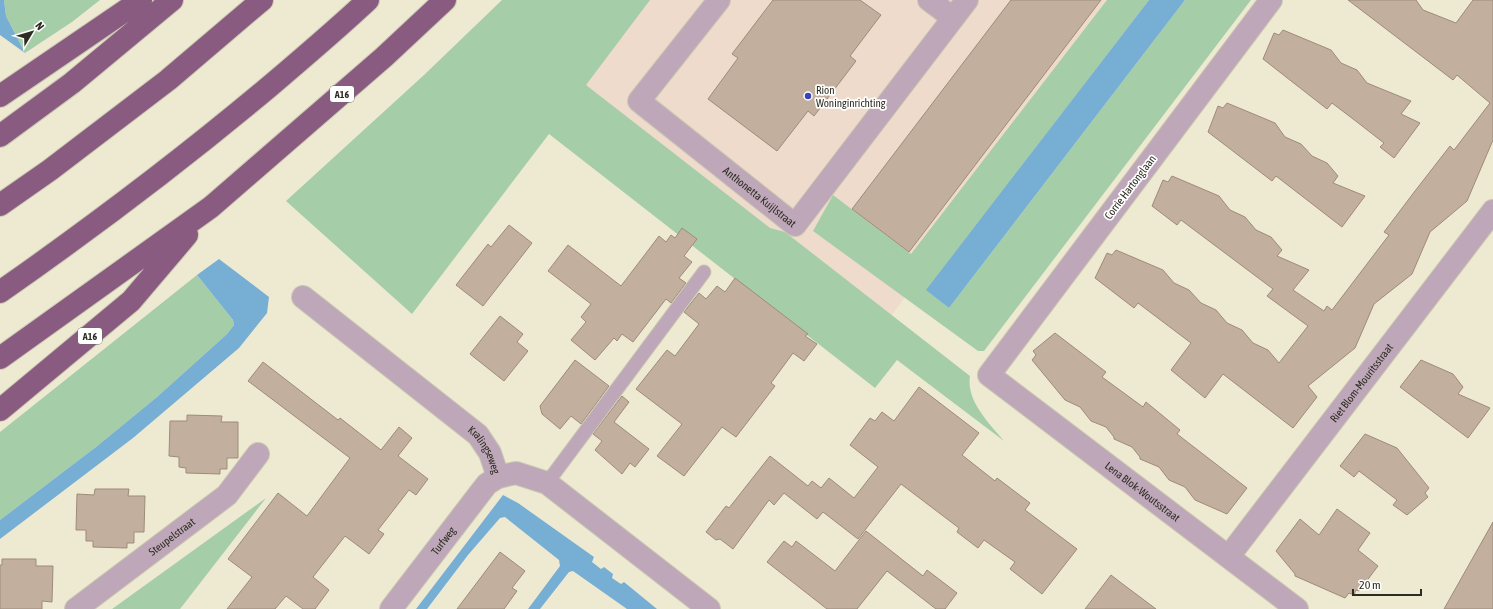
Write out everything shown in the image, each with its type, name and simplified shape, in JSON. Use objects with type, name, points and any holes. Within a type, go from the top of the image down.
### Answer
[{"type":"highway","points":[[0,96],[141,0]]},
{"type":"highway","points":[[7,131],[86,71],[172,0]]},
{"type":"highway","points":[[0,205],[60,163],[168,80],[262,0]]},
{"type":"highway","points":[[0,292],[85,233],[191,151],[342,25],[368,0]]},
{"type":"highway","name":"A16","points":[[0,358],[165,249],[211,207],[384,57],[445,0]]},
{"type":"highway","name":"A16","points":[[0,410],[131,301],[165,249]]},
{"type":"street","name":"Anthonetta Kuijlstraat","points":[[719,0],[639,101],[795,225],[967,0]]},
{"type":"street","points":[[929,0],[953,18]]},
{"type":"street","name":"Corrie Hartonglaan","points":[[989,375],[1271,0]]},
{"type":"street","name":"Riet Blom-Mouritsstraat","points":[[1229,556],[1493,211]]},
{"type":"street","name":"Kralingseweg","points":[[303,297],[478,435],[490,453],[498,477],[516,473],[547,483],[710,609]]},
{"type":"street","name":"Lena Blok-Woutsstraat","points":[[989,375],[1297,609]]},
{"type":"street","name":"Steupelstraat","points":[[76,609],[227,495],[258,454]]},
{"type":"street","name":"Turfweg","points":[[391,609],[487,484],[498,477]]},
{"type":"lane","points":[[547,483],[704,272]]},
{"type":"shaded area","points":[[569,0],[1127,0],[879,332],[521,39]]},
{"type":"green space","points":[[4,0],[100,0],[72,22],[25,53],[6,16]]},
{"type":"green space","points":[[502,0],[650,0],[586,85],[770,228],[785,232],[970,376],[970,385],[975,403],[1004,441],[897,360],[875,388],[549,134],[412,314],[286,201],[424,75]]},
{"type":"green space","points":[[1107,0],[1149,0],[927,290],[949,308],[1185,0],[1251,0],[984,351],[978,351],[813,231],[833,195],[911,254]]},
{"type":"green space","points":[[197,275],[233,320],[234,325],[227,334],[157,397],[96,447],[0,520],[0,432]]},
{"type":"green space","points":[[266,498],[180,609],[112,609]]},
{"type":"water","points":[[0,0],[4,0],[6,16],[25,53],[0,35]]},
{"type":"water","points":[[1149,0],[1185,0],[949,308],[926,290]]},
{"type":"water","points":[[219,259],[269,297],[267,313],[239,348],[133,438],[0,539],[0,520],[96,447],[157,397],[227,334],[234,325],[233,320],[197,275]]},
{"type":"water","points":[[503,495],[518,503],[594,557],[592,562],[601,569],[604,567],[613,574],[612,578],[621,584],[624,582],[657,609],[627,609],[573,571],[569,572],[540,609],[528,609],[560,566],[559,560],[505,517],[500,518],[468,555],[427,609],[416,609]]},
{"type":"building","points":[[773,0],[860,0],[881,15],[850,56],[856,61],[814,116],[808,111],[777,151],[708,99],[738,58],[732,54]]},
{"type":"building","points":[[1011,0],[1101,0],[909,252],[852,209]]},
{"type":"building","points":[[1348,0],[1416,0],[1423,10],[1456,23],[1473,0],[1493,0],[1493,140],[1467,201],[1430,232],[1412,274],[1374,304],[1355,348],[1308,386],[1317,397],[1293,428],[1223,374],[1205,398],[1171,370],[1191,343],[1138,303],[1134,308],[1095,278],[1107,253],[1112,255],[1116,250],[1163,270],[1174,283],[1189,290],[1201,303],[1216,310],[1227,323],[1242,330],[1253,343],[1268,350],[1279,363],[1308,326],[1267,296],[1273,289],[1181,220],[1177,225],[1152,206],[1163,180],[1168,182],[1172,176],[1219,196],[1230,210],[1245,217],[1256,230],[1271,237],[1282,250],[1277,256],[1309,270],[1293,290],[1324,311],[1327,306],[1332,310],[1389,235],[1384,232],[1415,191],[1450,146],[1454,150],[1490,103],[1457,75],[1453,80]]},
{"type":"building","points":[[1283,30],[1331,50],[1341,63],[1357,70],[1367,83],[1411,101],[1401,114],[1420,123],[1394,158],[1380,147],[1384,143],[1332,103],[1327,109],[1263,59],[1274,33],[1279,35]]},
{"type":"building","points":[[1227,103],[1275,123],[1285,137],[1301,144],[1312,156],[1327,163],[1338,176],[1333,183],[1365,196],[1342,227],[1276,176],[1272,181],[1208,132],[1218,106],[1223,108]]},
{"type":"building","points":[[509,225],[532,243],[483,306],[456,285],[488,244],[491,247]]},
{"type":"building","points":[[682,228],[697,239],[684,256],[692,262],[679,278],[686,283],[671,303],[666,299],[633,342],[622,334],[617,341],[614,338],[595,360],[571,340],[586,322],[581,317],[591,304],[548,271],[568,245],[621,286],[659,236],[666,242],[671,235],[675,238]]},
{"type":"building","points":[[735,278],[808,334],[805,336],[817,344],[804,361],[793,353],[771,383],[775,386],[736,437],[722,427],[684,476],[657,456],[682,424],[636,389],[667,350],[675,356],[699,324],[684,312],[699,293],[706,299],[717,286],[725,292]]},
{"type":"building","points":[[500,316],[523,334],[517,342],[528,351],[504,381],[470,354]]},
{"type":"building","points":[[1055,333],[1106,372],[1102,377],[1143,407],[1146,402],[1180,430],[1177,434],[1247,488],[1227,514],[1195,500],[1185,487],[1169,480],[1159,467],[1140,459],[1132,447],[1114,439],[1106,427],[1091,421],[1080,407],[1065,400],[1032,360],[1036,355],[1033,351]]},
{"type":"building","points":[[575,360],[609,386],[581,424],[571,416],[560,429],[542,414],[540,406]]},
{"type":"building","points":[[1421,360],[1453,374],[1463,387],[1458,394],[1490,408],[1468,438],[1400,387]]},
{"type":"building","points":[[263,362],[338,420],[340,418],[381,450],[399,427],[412,438],[398,456],[428,479],[416,495],[409,490],[378,530],[384,534],[369,554],[345,536],[313,577],[329,590],[315,609],[303,609],[286,596],[275,609],[227,609],[252,577],[228,559],[278,493],[307,516],[350,458],[248,381]]},
{"type":"building","points":[[919,387],[979,433],[962,455],[995,481],[997,478],[1030,503],[1025,510],[1077,549],[1042,594],[1010,569],[1015,562],[984,540],[978,548],[957,532],[959,528],[901,484],[858,539],[823,512],[817,519],[784,493],[774,505],[769,500],[733,549],[720,539],[716,540],[706,532],[726,506],[729,508],[770,456],[808,486],[812,481],[821,488],[829,478],[854,498],[878,467],[850,445],[870,418],[875,421],[882,412],[894,421]]},
{"type":"building","points":[[622,396],[629,402],[614,422],[649,449],[635,467],[630,463],[622,474],[595,450],[602,441],[593,434]]},
{"type":"building","points":[[187,415],[222,416],[221,422],[238,422],[238,458],[227,458],[227,469],[220,469],[220,474],[186,473],[186,468],[179,467],[179,457],[169,456],[170,421],[187,421]]},
{"type":"building","points":[[1365,434],[1397,448],[1429,488],[1425,493],[1428,497],[1407,515],[1393,505],[1397,500],[1359,471],[1354,477],[1340,466]]},
{"type":"building","points":[[95,489],[129,489],[128,496],[145,496],[144,532],[134,532],[134,543],[127,543],[127,548],[93,547],[93,541],[86,541],[86,530],[76,530],[77,494],[94,495]]},
{"type":"building","points":[[1337,509],[1370,533],[1358,550],[1378,566],[1359,591],[1356,590],[1354,595],[1349,593],[1345,598],[1295,576],[1295,574],[1276,551],[1300,519],[1319,535]]},
{"type":"building","points":[[1493,522],[1493,609],[1444,609]]},
{"type":"building","points":[[866,531],[923,576],[927,570],[957,593],[945,609],[936,609],[887,571],[857,609],[827,609],[767,562],[784,541],[792,547],[796,541],[835,571]]},
{"type":"building","points":[[500,552],[525,571],[512,588],[517,591],[504,609],[457,609]]},
{"type":"building","points":[[2,559],[36,559],[36,566],[53,566],[52,602],[42,601],[42,609],[0,609],[0,565],[2,565]]},
{"type":"building","points":[[1111,575],[1120,582],[1156,609],[1085,609]]},
{"type":"place","name":"Rion Woninginrichting","points":[[808,96]]}]
